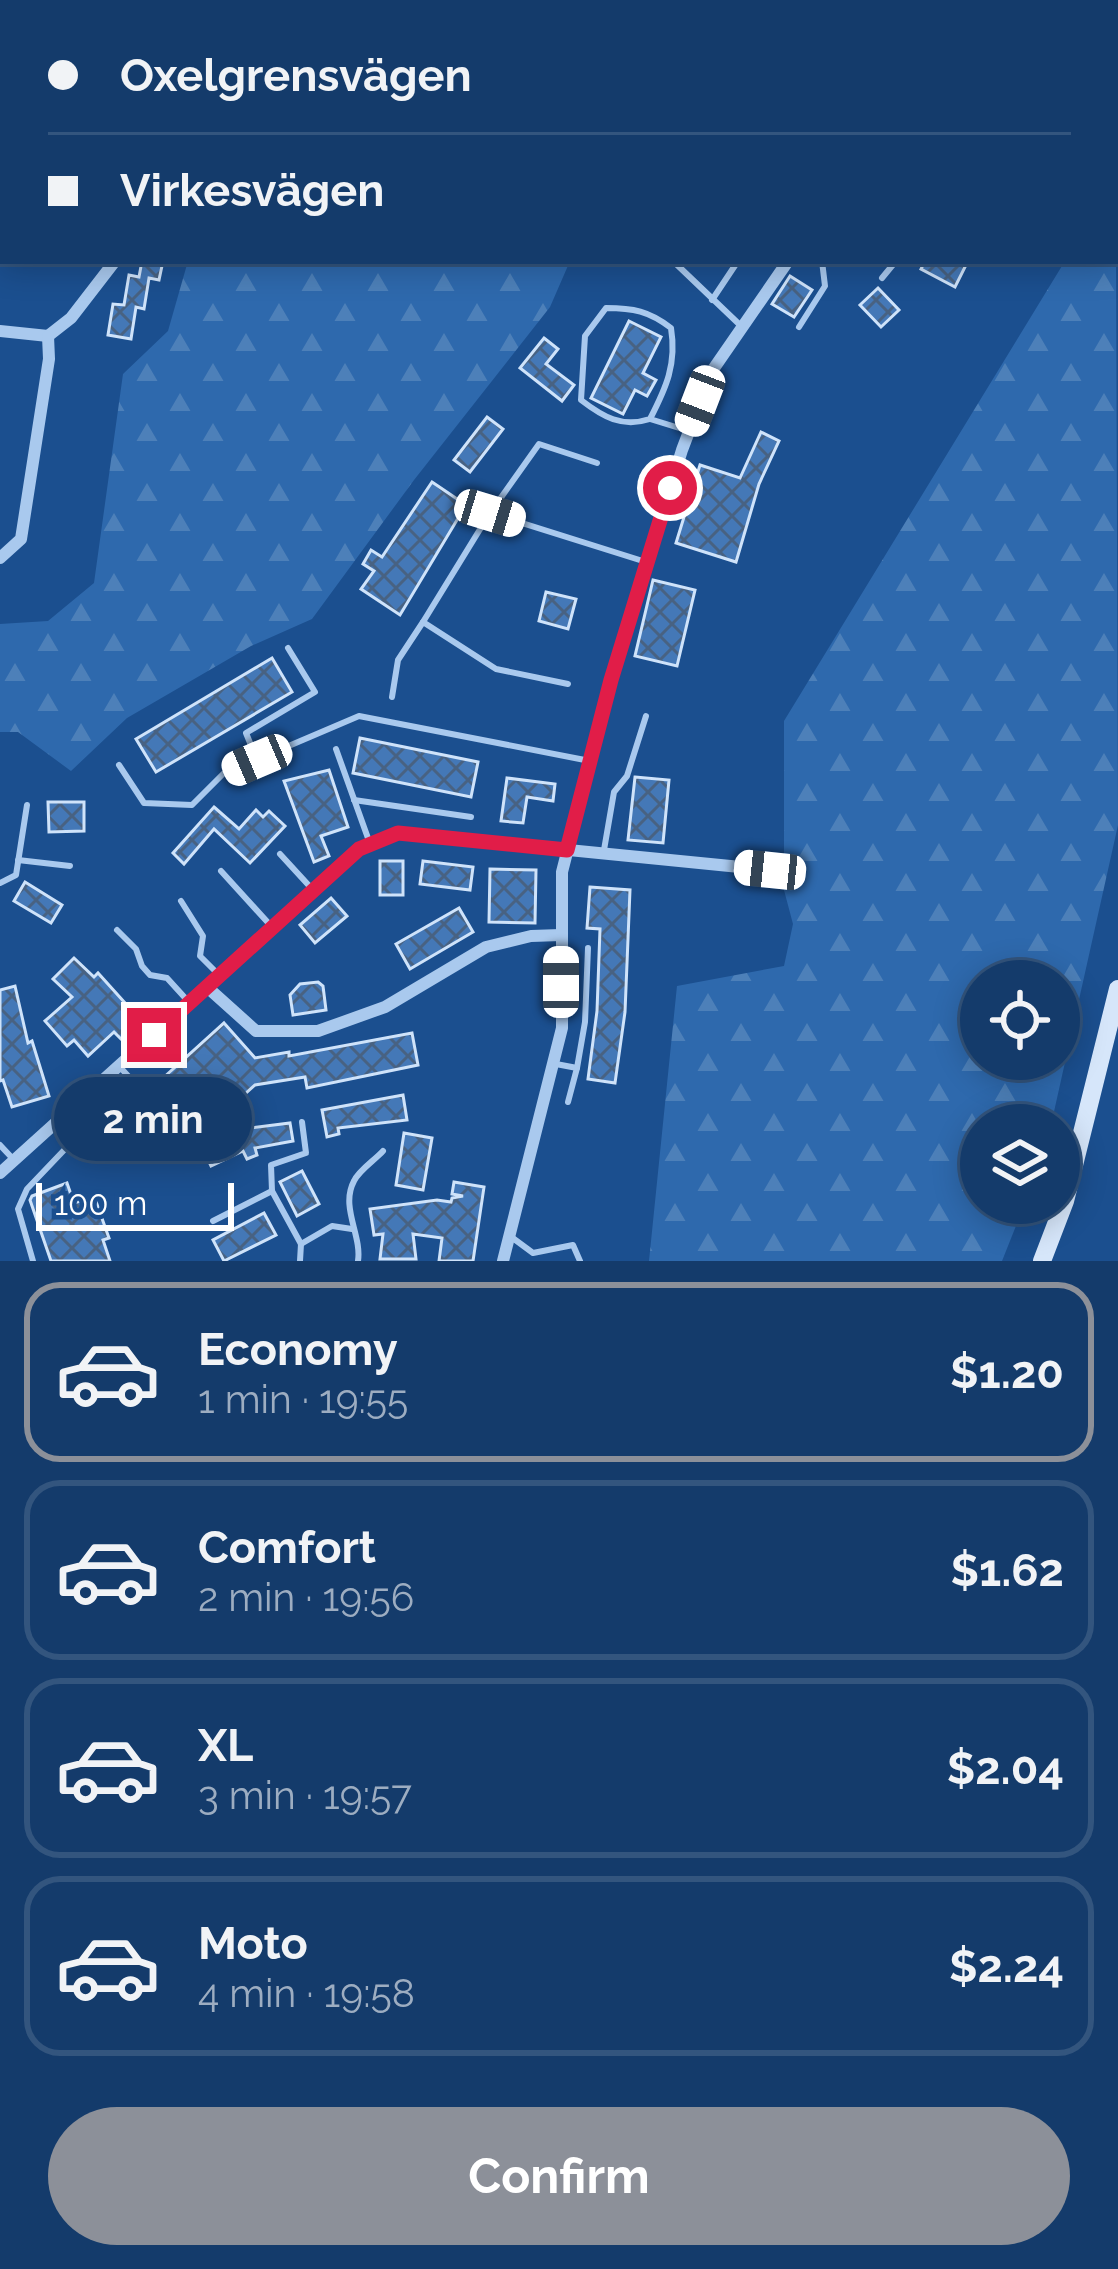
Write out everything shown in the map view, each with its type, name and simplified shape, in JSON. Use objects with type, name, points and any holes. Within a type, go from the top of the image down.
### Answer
[{"type":"main road","points":[[1042,1261],[1065,1201],[1117,997]]},
{"type":"street","points":[[0,331],[48,336],[71,318],[113,264]]},
{"type":"street","points":[[503,1261],[562,1028],[562,872],[590,761],[647,562],[712,371],[786,264]]},
{"type":"street","points":[[0,558],[21,539],[27,514],[49,359],[48,336]]},
{"type":"street","points":[[0,1173],[370,844],[398,833],[770,870]]},
{"type":"street","points":[[207,987],[256,1031],[318,1031],[385,1007],[485,947],[531,936],[561,935]]},
{"type":"lane","points":[[676,264],[743,327]]},
{"type":"lane","points":[[712,300],[735,264]]},
{"type":"lane","points":[[799,327],[825,286],[822,264]]},
{"type":"lane","points":[[882,278],[894,264]]},
{"type":"lane","points":[[650,419],[670,380],[674,347],[670,328],[654,315],[633,308],[605,308],[585,336],[581,400],[604,418],[634,424],[650,419],[689,431]]},
{"type":"lane","points":[[392,697],[398,660],[539,444],[597,463]]},
{"type":"lane","points":[[490,513],[647,562]]},
{"type":"lane","points":[[423,622],[496,669],[568,684]]},
{"type":"lane","points":[[257,760],[246,734],[315,692],[288,647]]},
{"type":"lane","points":[[119,765],[144,803],[192,806],[223,774],[359,716],[590,761]]},
{"type":"lane","points":[[603,854],[614,792],[627,776],[646,716]]},
{"type":"lane","points":[[336,749],[370,844]]},
{"type":"lane","points":[[354,800],[471,817]]},
{"type":"lane","points":[[0,883],[16,875],[27,805]]},
{"type":"lane","points":[[280,854],[313,890]]},
{"type":"lane","points":[[18,860],[70,866]]},
{"type":"lane","points":[[221,871],[272,927]]},
{"type":"lane","points":[[181,901],[203,937],[200,956],[219,976]]},
{"type":"lane","points":[[117,930],[136,949],[150,975],[167,978],[189,1003]]},
{"type":"lane","points":[[568,1102],[585,1022],[588,948]]},
{"type":"lane","points":[[553,1063],[577,1068]]},
{"type":"lane","points":[[119,1066],[170,1122]]},
{"type":"lane","points":[[33,1261],[18,1209],[27,1189],[68,1146],[58,1120]]},
{"type":"lane","points":[[300,1261],[301,1244],[272,1192],[271,1165],[306,1153],[302,1122]]},
{"type":"lane","points":[[0,1145],[14,1160]]},
{"type":"lane","points":[[358,1261],[361,1244],[350,1209],[353,1181],[383,1151]]},
{"type":"lane","points":[[213,1221],[272,1192]]},
{"type":"lane","points":[[301,1244],[332,1226],[353,1229]]},
{"type":"lane","points":[[508,1233],[533,1253],[573,1245],[580,1261]]},
{"type":"green space","points":[[187,264],[569,264],[550,307],[312,619],[251,646],[127,718],[71,771],[18,732],[0,732],[0,624],[48,621],[94,583],[123,374],[168,331]]},
{"type":"green space","points":[[1063,264],[1116,264],[1118,825],[1080,995],[1080,960],[960,960],[960,1080],[1061,1080],[1056,1104],[960,1104],[960,1224],[1017,1224],[1002,1261],[649,1261],[677,986],[784,966],[793,924],[784,890],[784,721]]},
{"type":"building","points":[[141,264],[162,264],[159,280],[149,278],[144,309],[136,307],[131,339],[108,335],[113,304],[124,305],[129,275],[139,277]]},
{"type":"building","points":[[924,264],[966,264],[955,287],[921,269]]},
{"type":"building","points":[[790,276],[812,290],[794,317],[772,304]]},
{"type":"building","points":[[878,288],[899,310],[881,327],[860,305]]},
{"type":"building","points":[[629,321],[661,337],[643,373],[656,380],[647,396],[635,390],[623,414],[591,398]]},
{"type":"building","points":[[544,338],[558,349],[546,364],[574,385],[562,401],[520,368]]},
{"type":"building","points":[[487,417],[503,429],[470,472],[454,460]]},
{"type":"building","points":[[761,432],[779,441],[759,484],[736,562],[676,543],[700,465],[740,478]]},
{"type":"building","points":[[432,482],[466,505],[400,615],[361,589],[374,571],[363,564],[371,550],[382,557]]},
{"type":"building","points":[[653,580],[695,590],[677,666],[635,656]]},
{"type":"building","points":[[546,592],[576,599],[568,629],[539,621]]},
{"type":"building","points":[[272,658],[292,692],[156,772],[136,739]]},
{"type":"building","points":[[360,738],[478,762],[471,797],[353,773]]},
{"type":"building","points":[[329,770],[348,827],[321,836],[329,856],[314,862],[284,781]]},
{"type":"building","points":[[635,777],[669,780],[663,843],[628,840]]},
{"type":"building","points":[[507,778],[555,784],[553,801],[527,797],[523,823],[501,821]]},
{"type":"building","points":[[48,802],[84,802],[84,831],[49,832]]},
{"type":"building","points":[[214,807],[239,829],[256,810],[263,817],[269,811],[285,826],[250,863],[214,829],[184,864],[173,853]]},
{"type":"building","points":[[380,861],[403,861],[403,895],[380,895]]},
{"type":"building","points":[[423,861],[473,867],[470,890],[420,884]]},
{"type":"building","points":[[490,869],[536,870],[535,923],[489,922]]},
{"type":"building","points":[[25,882],[62,905],[51,923],[14,901]]},
{"type":"building","points":[[590,887],[630,890],[625,1012],[615,1083],[588,1079],[600,929],[587,928]]},
{"type":"building","points":[[331,898],[347,916],[315,943],[300,925]]},
{"type":"building","points":[[459,908],[473,932],[410,969],[396,944]]},
{"type":"building","points":[[74,958],[94,977],[98,973],[144,1024],[124,1042],[114,1032],[88,1056],[74,1040],[67,1046],[45,1021],[72,997],[53,979]]},
{"type":"building","points":[[300,984],[323,986],[326,1010],[293,1015],[290,995]]},
{"type":"building","points":[[15,986],[28,1043],[32,1041],[49,1096],[12,1107],[0,1081],[0,990]]},
{"type":"building","points":[[224,1023],[255,1058],[412,1033],[418,1065],[307,1088],[305,1077],[255,1085],[215,1121],[192,1096],[173,1112],[152,1088]]},
{"type":"building","points":[[403,1095],[407,1120],[338,1128],[339,1134],[327,1137],[322,1110]]},
{"type":"building","points":[[290,1123],[293,1141],[255,1148],[257,1155],[247,1159],[243,1151],[211,1166],[203,1149],[242,1129]]},
{"type":"building","points":[[404,1133],[432,1138],[423,1190],[396,1185]]},
{"type":"building","points":[[302,1171],[319,1204],[297,1216],[280,1182]]},
{"type":"building","points":[[454,1182],[484,1187],[473,1261],[439,1261],[442,1238],[413,1234],[416,1259],[380,1259],[383,1234],[374,1235],[370,1209],[451,1202],[463,1196],[452,1194]]},
{"type":"building","points":[[67,1183],[74,1203],[94,1196],[109,1238],[103,1240],[110,1261],[51,1261],[30,1200]]},
{"type":"building","points":[[264,1213],[276,1235],[224,1261],[213,1240]]},
{"type":"route","points":[[154,1035],[359,849],[398,833],[567,850],[611,680],[670,488]]}]
